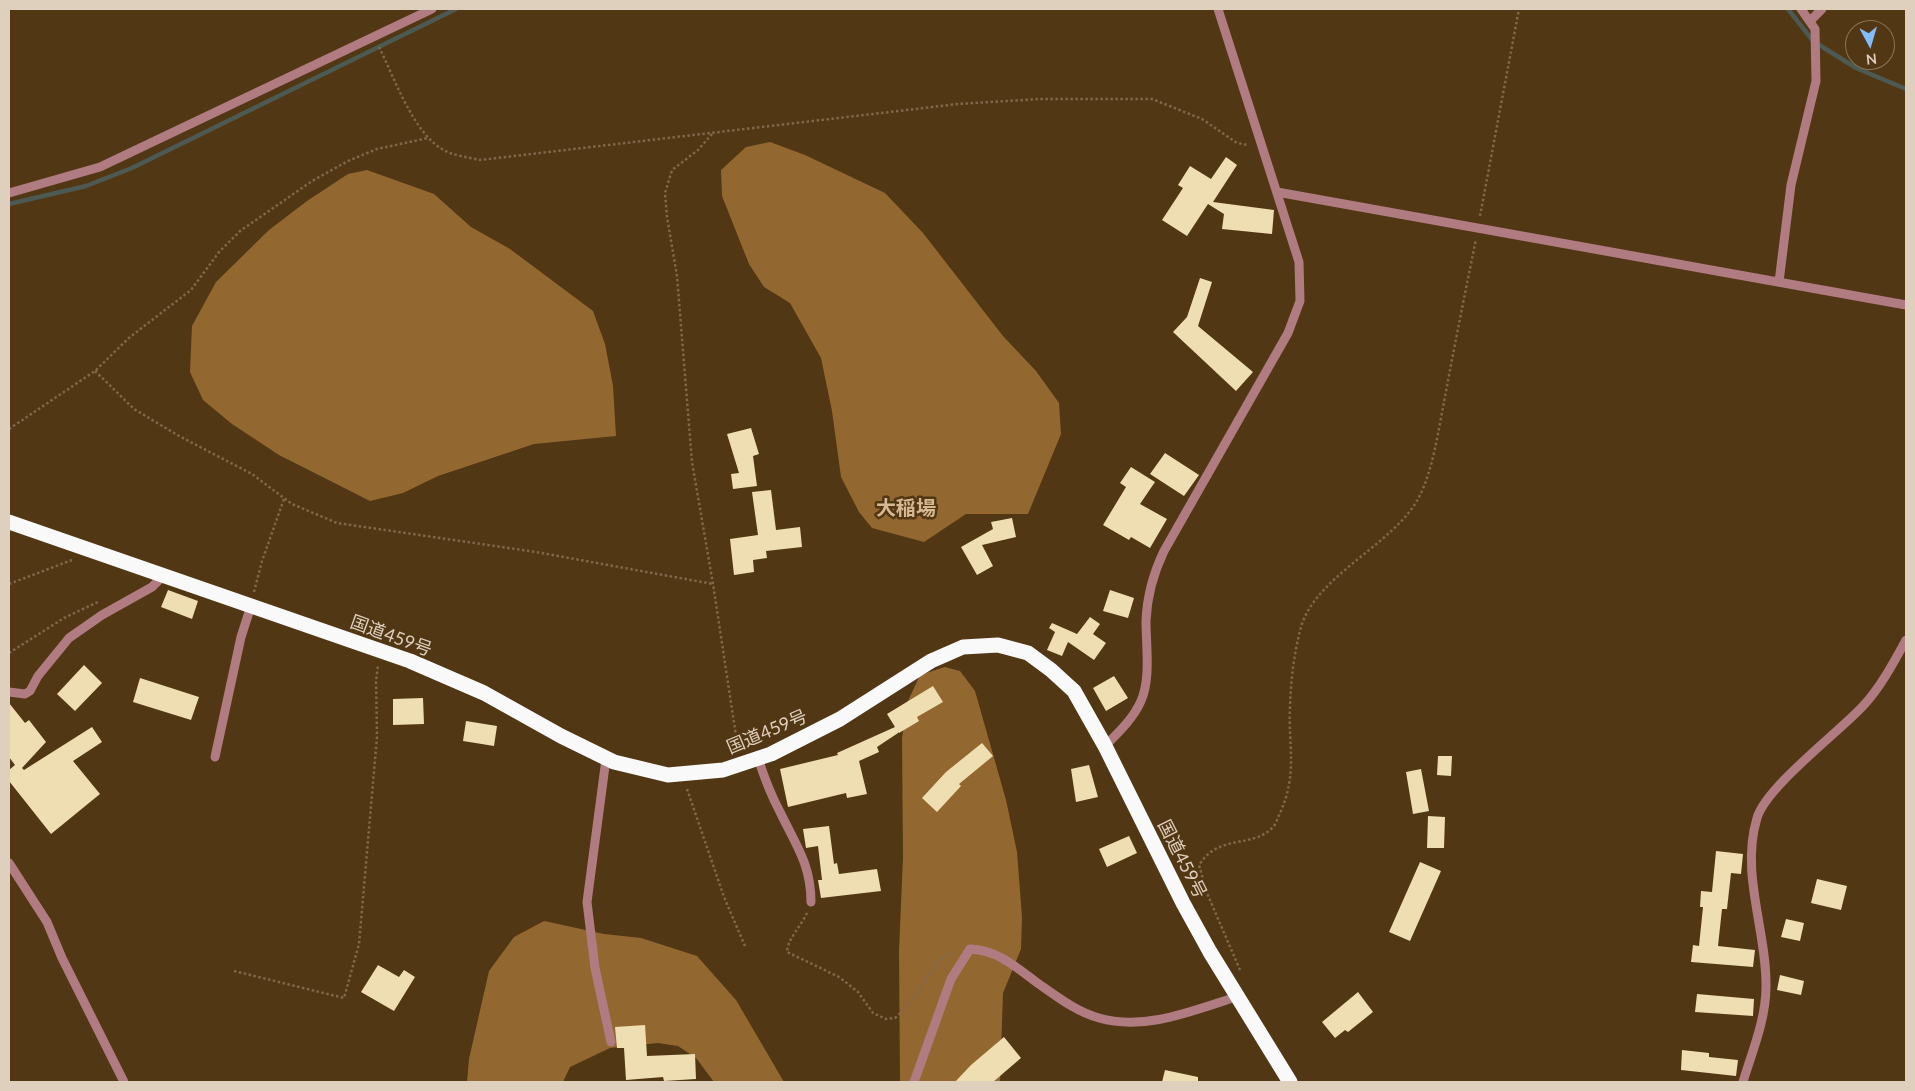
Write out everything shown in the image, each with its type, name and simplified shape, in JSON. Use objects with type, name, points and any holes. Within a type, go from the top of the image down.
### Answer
[{"type":"highway","name":"国道459号","points":[[9,522],[380,651],[484,693],[606,759],[668,775],[723,770],[758,758],[840,719],[931,662],[963,647],[998,645],[1028,653],[1051,670],[1074,691],[1105,746],[1183,903],[1236,997],[1290,1082]]},
{"type":"street","points":[[9,193],[100,168],[432,9]]},
{"type":"street","points":[[1105,746],[1131,719],[1142,699],[1146,676],[1146,618],[1152,576],[1164,551],[1288,334],[1300,301],[1299,262],[1218,9]]},
{"type":"street","points":[[1779,282],[1791,185],[1816,81],[1815,29],[1802,9]]},
{"type":"street","points":[[1810,21],[1822,9]]},
{"type":"street","points":[[1277,192],[1906,305]]},
{"type":"street","points":[[9,692],[25,694],[30,691],[38,676],[69,638],[102,615],[152,587],[163,576]]},
{"type":"street","points":[[216,757],[241,637],[251,606]]},
{"type":"street","points":[[1743,1082],[1763,1015],[1766,987],[1753,883],[1751,846],[1758,816],[1773,793],[1864,705],[1906,640]]},
{"type":"street","points":[[758,758],[769,790],[805,860],[811,881],[811,902]]},
{"type":"street","points":[[606,759],[586,902],[595,968],[611,1042]]},
{"type":"street","points":[[9,863],[47,922],[66,966],[124,1082]]},
{"type":"street","points":[[914,1082],[950,979],[970,948],[983,949],[1006,959],[1063,1000],[1097,1018],[1124,1023],[1149,1022],[1236,997]]},
{"type":"path","points":[[1242,974],[1207,893],[1198,865],[1206,854],[1218,847],[1258,837],[1274,827],[1290,787],[1292,671],[1302,624],[1312,605],[1359,557],[1401,524],[1420,497],[1434,450],[1519,9]]},
{"type":"path","points":[[374,37],[417,124],[428,138],[442,149],[460,156],[480,160],[958,104],[1039,98],[1109,97],[1152,99],[1202,119],[1237,142],[1250,146],[1262,145]]},
{"type":"path","points":[[713,133],[698,150],[672,170],[665,193],[666,218],[677,276],[692,462],[741,764]]},
{"type":"path","points":[[9,429],[94,371],[130,337],[191,290],[219,252],[240,232],[312,181],[348,161],[377,150],[428,138]]},
{"type":"path","points":[[94,371],[134,409],[179,436],[252,474],[292,504],[337,523],[536,552],[713,584]]},
{"type":"path","points":[[251,606],[262,561],[284,499]]},
{"type":"path","points":[[9,584],[63,565],[89,550]]},
{"type":"path","points":[[9,653],[64,618],[95,602],[102,601]]},
{"type":"path","points":[[234,971],[344,998],[359,944],[377,737],[376,681],[380,651]]},
{"type":"path","points":[[682,774],[724,897],[745,946]]},
{"type":"path","points":[[811,902],[800,928],[788,944],[787,952],[839,977],[858,992],[873,1013],[886,1019],[894,1018],[908,1006],[938,962],[955,950],[970,948]]},
{"type":"shaded area","points":[[770,142],[805,155],[885,193],[923,233],[1003,336],[1036,371],[1059,403],[1061,434],[1028,514],[966,514],[924,542],[872,528],[859,512],[841,477],[832,411],[821,358],[790,303],[764,287],[749,264],[722,196],[721,170],[746,147]]},
{"type":"shaded area","points":[[367,170],[434,194],[471,227],[510,249],[593,311],[605,344],[613,386],[616,436],[534,444],[438,476],[403,493],[370,501],[279,455],[232,424],[203,400],[190,372],[192,326],[216,282],[269,230],[307,201],[348,174]]},
{"type":"shaded area","points":[[945,667],[960,671],[975,691],[1006,800],[1017,852],[1022,917],[1021,949],[1003,993],[1000,1082],[900,1082],[899,951],[903,857],[902,738],[908,701],[920,675]]},
{"type":"shaded area","points":[[544,921],[604,934],[641,938],[697,956],[736,1000],[784,1082],[714,1082],[696,1058],[678,1046],[658,1043],[610,1048],[570,1067],[563,1082],[467,1082],[469,1059],[489,971],[514,937]]},
{"type":"building","points":[[1226,157],[1237,165],[1213,202],[1274,210],[1272,234],[1222,229],[1224,214],[1208,204],[1187,236],[1162,220],[1183,188],[1178,185],[1190,166],[1211,179]]},
{"type":"building","points":[[1200,278],[1212,282],[1198,326],[1253,372],[1236,391],[1173,332],[1187,317]]},
{"type":"building","points":[[751,428],[759,454],[753,456],[757,486],[733,489],[731,474],[739,473],[727,434]]},
{"type":"building","points":[[1165,453],[1199,475],[1184,496],[1150,474]]},
{"type":"building","points":[[1131,467],[1155,482],[1140,504],[1167,519],[1150,548],[1131,537],[1129,540],[1103,525],[1126,487],[1120,483]]},
{"type":"building","points":[[771,490],[776,530],[800,527],[802,547],[766,551],[767,558],[753,560],[754,572],[734,575],[730,539],[758,535],[752,492]]},
{"type":"building","points":[[1012,518],[1016,537],[982,545],[993,566],[977,575],[961,547],[993,529],[991,522]]},
{"type":"building","points":[[168,590],[198,601],[192,619],[161,607]]},
{"type":"building","points":[[1110,590],[1134,598],[1128,618],[1103,611]]},
{"type":"building","points":[[1090,617],[1100,624],[1093,634],[1106,643],[1094,660],[1068,642],[1062,656],[1047,650],[1055,632],[1049,628],[1052,623],[1077,634]]},
{"type":"building","points":[[84,665],[102,683],[75,711],[57,694]]},
{"type":"building","points":[[1114,676],[1128,698],[1106,711],[1093,688]]},
{"type":"building","points":[[140,678],[199,697],[191,720],[133,702]]},
{"type":"building","points":[[933,686],[943,702],[917,717],[919,721],[898,732],[877,747],[879,752],[859,761],[867,794],[847,798],[846,793],[788,807],[780,769],[838,755],[837,753],[895,727],[887,714]]},
{"type":"building","points":[[423,698],[424,724],[393,725],[393,699]]},
{"type":"building","points":[[9,703],[25,723],[29,720],[46,742],[22,768],[24,770],[92,727],[102,742],[73,761],[100,794],[51,834],[9,781],[9,770],[15,765],[9,757]]},
{"type":"building","points":[[466,721],[497,726],[494,746],[463,741]]},
{"type":"building","points":[[982,743],[993,756],[959,784],[961,786],[937,812],[922,798],[946,772]]},
{"type":"building","points":[[1438,756],[1452,756],[1451,776],[1437,775]]},
{"type":"building","points":[[1089,765],[1098,797],[1076,802],[1071,769]]},
{"type":"building","points":[[1421,769],[1429,811],[1413,814],[1406,772]]},
{"type":"building","points":[[1428,816],[1445,817],[1444,848],[1427,848]]},
{"type":"building","points":[[829,826],[834,864],[837,863],[839,874],[877,869],[881,891],[821,898],[818,880],[822,880],[818,846],[806,848],[803,829]]},
{"type":"building","points":[[1129,836],[1137,853],[1107,867],[1099,849]]},
{"type":"building","points":[[1716,851],[1743,854],[1741,874],[1731,873],[1727,909],[1722,909],[1718,946],[1755,950],[1753,967],[1691,962],[1693,945],[1699,946],[1703,907],[1700,907],[1701,891],[1712,892]]},
{"type":"building","points":[[1420,862],[1441,871],[1410,941],[1389,932]]},
{"type":"building","points":[[1817,879],[1847,886],[1841,910],[1811,903]]},
{"type":"building","points":[[1786,919],[1804,923],[1800,941],[1781,937]]},
{"type":"building","points":[[378,965],[399,977],[404,970],[415,977],[394,1011],[361,992]]},
{"type":"building","points":[[1780,975],[1804,981],[1801,995],[1777,990]]},
{"type":"building","points":[[1358,992],[1373,1012],[1348,1032],[1345,1030],[1335,1038],[1322,1022]]},
{"type":"building","points":[[1697,994],[1754,999],[1753,1016],[1695,1012]]},
{"type":"building","points":[[645,1025],[647,1056],[695,1054],[696,1079],[664,1081],[663,1077],[626,1080],[624,1048],[617,1048],[615,1027]]},
{"type":"building","points":[[1004,1037],[1021,1058],[993,1082],[955,1082],[971,1065]]},
{"type":"building","points":[[1682,1050],[1709,1053],[1709,1057],[1738,1060],[1736,1076],[1681,1070]]},
{"type":"building","points":[[1165,1070],[1198,1077],[1198,1082],[1162,1082]]},
{"type":"waterway","points":[[9,204],[86,186],[132,168],[456,9]]},
{"type":"waterway","points":[[1788,9],[1813,41],[1856,68],[1906,89]]},
{"type":"district","name":"大稲場","points":[[906,509]]}]
